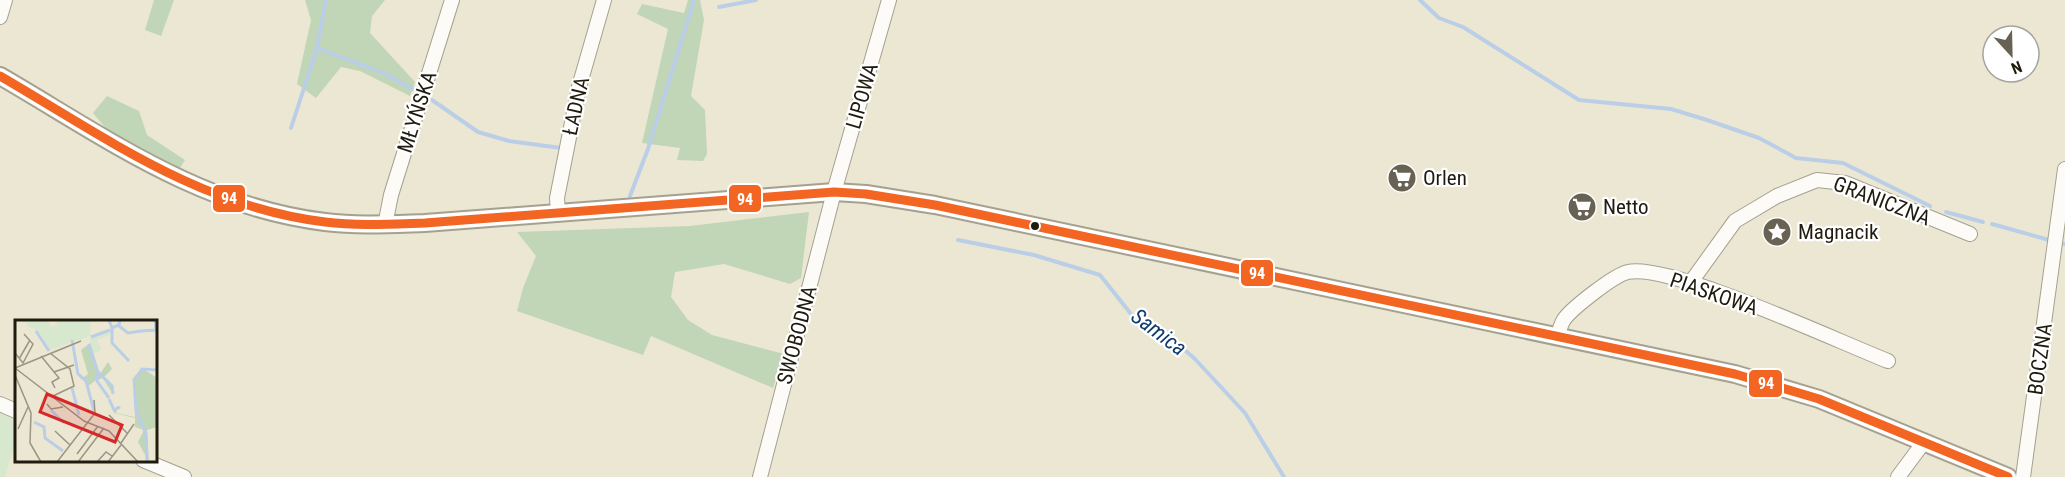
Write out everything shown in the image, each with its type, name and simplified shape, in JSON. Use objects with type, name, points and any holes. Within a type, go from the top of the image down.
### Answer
[{"type":"main road","points":[[0,76],[143,162],[189,185],[224,198],[287,216],[326,222],[385,225],[834,192],[866,194],[934,205],[1558,335],[1784,387],[1820,399],[1924,442],[1988,473],[2008,477]]},
{"type":"street","points":[[0,17],[5,0]]},
{"type":"street","name":"MŁYŃSKA","points":[[385,225],[391,195],[452,0]]},
{"type":"street","name":"ŁADNA","points":[[558,213],[557,198],[579,87],[604,0]]},
{"type":"street","name":"LIPOWA","points":[[834,192],[889,0]]},
{"type":"street","name":"BOCZNA","points":[[2023,477],[2065,169]]},
{"type":"street","name":"GRANICZNA","points":[[1691,282],[1735,221],[1776,196],[1817,180],[1845,183],[1970,234]]},
{"type":"street","name":"SWOBODNA","points":[[759,477],[834,192]]},
{"type":"street","name":"PIASKOWA","points":[[1558,335],[1566,317],[1627,272],[1643,272],[1691,282],[1888,361]]},
{"type":"street","points":[[0,404],[15,411]]},
{"type":"street","points":[[1898,477],[1924,442]]},
{"type":"street","points":[[148,462],[184,477]]},
{"type":"green space","points":[[154,0],[174,0],[161,36],[145,30]]},
{"type":"green space","points":[[305,0],[385,0],[372,16],[370,33],[415,82],[410,96],[360,71],[341,67],[316,98],[297,84],[311,20]]},
{"type":"green space","points":[[688,0],[700,0],[704,20],[691,96],[705,110],[707,154],[703,161],[677,160],[680,148],[642,143],[668,29],[637,14],[642,4],[684,13]]},
{"type":"green space","points":[[107,96],[139,111],[147,135],[185,160],[180,168],[109,132],[93,113]]},
{"type":"green space","points":[[809,212],[801,278],[790,284],[724,264],[675,272],[671,297],[688,320],[712,335],[784,354],[773,388],[651,336],[643,355],[517,311],[523,288],[536,256],[517,232],[690,226]]},
{"type":"green space","points":[[0,413],[15,420],[15,444],[5,477],[0,477]]},
{"type":"waterway","points":[[291,128],[317,48],[326,0]]},
{"type":"waterway","points":[[630,196],[648,149],[694,0]]},
{"type":"waterway","points":[[719,7],[756,0]]},
{"type":"waterway","points":[[1420,0],[1439,18],[1463,27],[1579,100],[1671,109],[1759,138],[1796,158],[1843,163],[1930,206]]},
{"type":"waterway","points":[[317,48],[383,73],[415,90]]},
{"type":"waterway","points":[[432,100],[478,132],[509,141],[561,148]]},
{"type":"waterway","points":[[1946,212],[1983,222]]},
{"type":"waterway","points":[[1992,224],[2049,240]]},
{"type":"waterway","name":"Samica","points":[[958,240],[1034,255],[1100,275],[1135,319],[1180,346],[1245,413],[1284,477]]},
{"type":"transit line","name":"94","points":[[0,76],[155,166],[236,201],[279,214],[337,223],[425,223],[834,192],[866,194],[935,205],[1735,374],[1819,399],[2008,477]]},
{"type":"place","name":"Orlen","points":[[1402,178]]},
{"type":"place","name":"Netto","points":[[1582,207]]},
{"type":"place","name":"Magnacik","points":[[1777,232]]}]
